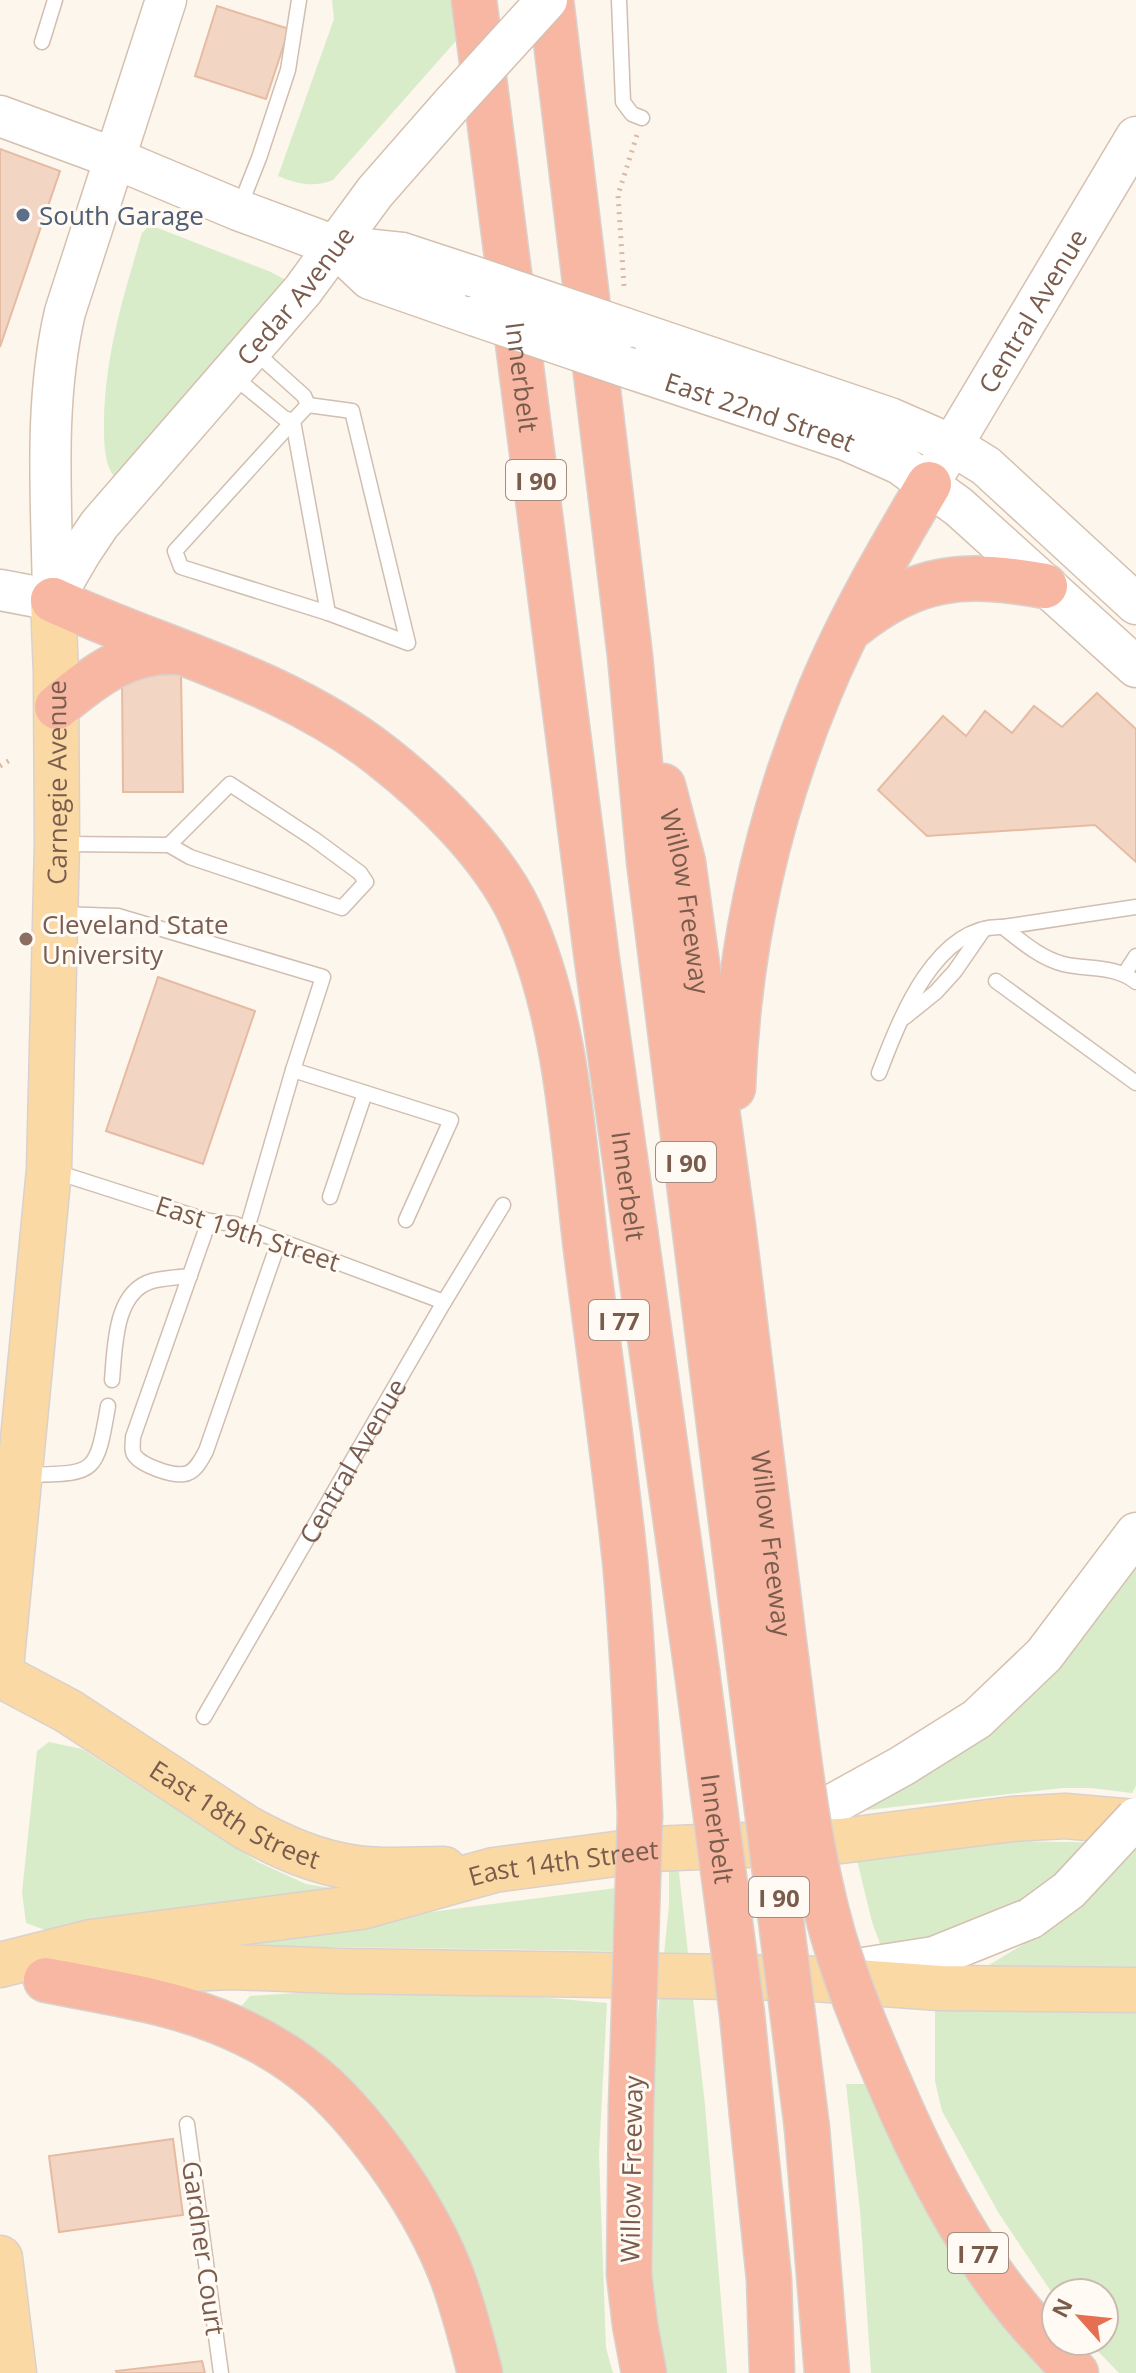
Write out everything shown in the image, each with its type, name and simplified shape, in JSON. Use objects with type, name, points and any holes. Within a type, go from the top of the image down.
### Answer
[{"type":"highway","name":"Innerbelt","points":[[474,0],[597,960],[742,2014],[769,2279],[772,2373]]},
{"type":"highway","name":"Innerbelt","points":[[549,0],[630,656],[649,861],[767,1662],[822,2284],[827,2373]]},
{"type":"highway","points":[[733,1226],[732,1108],[739,999],[756,896],[782,791],[820,690],[848,630],[929,484]]},
{"type":"highway","points":[[848,630],[890,599],[928,583],[987,578],[1045,586]]},
{"type":"highway","points":[[53,600],[110,626],[272,688],[346,730],[417,786],[476,848],[501,880],[518,910],[544,981],[567,1095],[642,1681]]},
{"type":"highway","points":[[57,707],[111,666],[142,654],[180,652]]},
{"type":"highway","name":"Willow Freeway","points":[[630,656],[683,862],[733,1226],[767,1662],[803,1791],[825,1901],[854,1996],[904,2116],[947,2203],[992,2274],[1076,2373]]},
{"type":"highway","name":"I 77","points":[[597,960],[600,1174],[642,1502],[642,1681]]},
{"type":"highway","name":"Willow Freeway","points":[[642,1681],[646,1832],[631,2107],[629,2274],[644,2373]]},
{"type":"highway","points":[[46,1980],[149,2000],[219,2022],[300,2065],[335,2095],[368,2132],[425,2217],[452,2277],[480,2373]]},
{"type":"main road","name":"Carnegie Avenue","points":[[0,1676],[18,1455],[49,1170],[57,844],[53,600]]},
{"type":"main road","name":"East 18th Street","points":[[0,1676],[68,1711],[276,1844],[328,1863],[361,1869],[494,1870]]},
{"type":"main road","name":"East 14th Street","points":[[0,1965],[91,1942],[361,1907],[646,1832],[841,1841],[1025,1818],[1065,1816],[1136,1820]]},
{"type":"main road","points":[[0,1975],[46,1980],[140,1971],[232,1967],[801,1978],[940,1988],[1136,1990]]},
{"type":"main road","points":[[0,2258],[14,2373]]},
{"type":"street","name":"Carnegie Avenue","points":[[53,600],[50,428],[55,360],[65,312],[166,0]]},
{"type":"street","name":"Cedar Avenue","points":[[53,600],[99,525],[303,290],[375,192],[549,0]]},
{"type":"street","name":"East 22nd Street","points":[[0,116],[335,246],[402,253],[472,276],[624,312],[890,418],[952,445],[986,466],[1136,604]]},
{"type":"street","name":"Central Avenue","points":[[929,484],[1136,137]]},
{"type":"street","name":"East 22nd Street","points":[[335,246],[370,279],[846,440],[900,464],[959,507],[1136,667]]},
{"type":"street","points":[[0,590],[53,600]]},
{"type":"street","points":[[646,1832],[773,1825],[835,1803],[902,1766],[977,1719],[1044,1655],[1136,1533]]},
{"type":"street","points":[[801,1978],[934,1957],[1031,1918],[1069,1890],[1136,1820]]},
{"type":"lane","points":[[42,42],[55,0]]},
{"type":"lane","points":[[238,210],[288,70],[299,0]]},
{"type":"lane","points":[[619,0],[623,102],[632,114],[642,118]]},
{"type":"lane","points":[[241,361],[304,396],[308,405]]},
{"type":"lane","points":[[241,361],[284,418],[293,421]]},
{"type":"lane","points":[[308,405],[352,411],[408,643],[328,613],[181,567],[175,551],[308,405]]},
{"type":"lane","points":[[293,421],[328,613]]},
{"type":"lane","points":[[57,844],[169,845],[190,857],[342,908],[366,882],[360,873],[314,839],[230,784],[169,845]]},
{"type":"lane","points":[[879,1073],[898,1023],[926,973],[952,945],[987,926],[1003,927],[1136,907]]},
{"type":"lane","points":[[55,914],[118,916],[323,977],[247,1229]]},
{"type":"lane","points":[[1003,927],[1030,948],[1061,964],[1131,978],[1136,956]]},
{"type":"lane","points":[[996,981],[1136,1083]]},
{"type":"lane","points":[[293,1070],[451,1120],[406,1220]]},
{"type":"lane","points":[[330,1197],[365,1093]]},
{"type":"lane","name":"East 19th Street","points":[[49,1170],[209,1221],[235,1224],[444,1302]]},
{"type":"lane","name":"Central Avenue","points":[[204,1717],[503,1205]]},
{"type":"lane","points":[[209,1221],[133,1437],[133,1453],[137,1458],[164,1472],[184,1474],[198,1465],[206,1451],[279,1241]]},
{"type":"lane","points":[[112,1380],[122,1311],[130,1295],[149,1281],[190,1276]]},
{"type":"lane","points":[[18,1455],[78,1473],[90,1466],[98,1454],[108,1406]]},
{"type":"lane","name":"Gardner Court","points":[[187,2124],[221,2373]]},
{"type":"path","points":[[624,312],[618,195],[642,118]]},
{"type":"path","points":[[0,766],[10,760]]},
{"type":"green space","points":[[332,0],[474,0],[477,17],[333,180],[306,184],[278,176],[334,19]]},
{"type":"green space","points":[[150,225],[271,272],[293,284],[115,478],[108,465],[104,443],[108,370],[128,280],[142,233]]},
{"type":"green space","points":[[1136,1561],[1136,1786],[1132,1793],[1063,1788],[867,1810],[865,1801],[1027,1697],[1075,1648]]},
{"type":"green space","points":[[49,1742],[82,1749],[258,1862],[306,1884],[337,1889],[45,1930],[26,1923],[22,1892],[37,1751]]},
{"type":"green space","points":[[1004,1841],[1136,1843],[1136,1971],[989,1965],[1055,1925],[1031,1894],[959,1929],[882,1949],[857,1860]]},
{"type":"green space","points":[[677,1855],[705,2105],[727,2373],[659,2373],[640,2273],[655,2043],[669,1905],[669,1856]]},
{"type":"green space","points":[[616,1888],[612,1951],[257,1946],[260,1934]]},
{"type":"green space","points":[[356,1989],[515,1995],[607,2003],[599,2154],[606,2348],[613,2373],[493,2373],[456,2242],[238,2010],[250,1996]]},
{"type":"green space","points":[[935,2005],[1136,2007],[1136,2373],[1119,2373],[1104,2357],[1120,2357],[1120,2277],[1041,2277],[998,2212],[942,2111],[935,2081]]},
{"type":"green space","points":[[846,2084],[868,2084],[1040,2343],[1040,2357],[1049,2357],[1060,2373],[871,2373],[860,2210]]},
{"type":"building","points":[[217,6],[289,29],[266,99],[195,76]]},
{"type":"building","name":"South Garage","points":[[0,149],[60,171],[0,347]]},
{"type":"building","points":[[181,674],[183,792],[123,792],[122,675]]},
{"type":"building","points":[[1097,693],[1136,729],[1136,862],[1095,825],[927,836],[878,790],[943,716],[966,736],[985,711],[1012,733],[1034,706],[1062,727]]},
{"type":"building","points":[[158,977],[255,1011],[203,1164],[106,1131]]},
{"type":"building","points":[[173,2139],[183,2215],[59,2232],[49,2156]]},
{"type":"building","points":[[202,2361],[205,2373],[116,2371]]},
{"type":"place","name":"South Garage","points":[[23,215]]},
{"type":"place","name":"Cleveland State University","points":[[26,939]]}]
